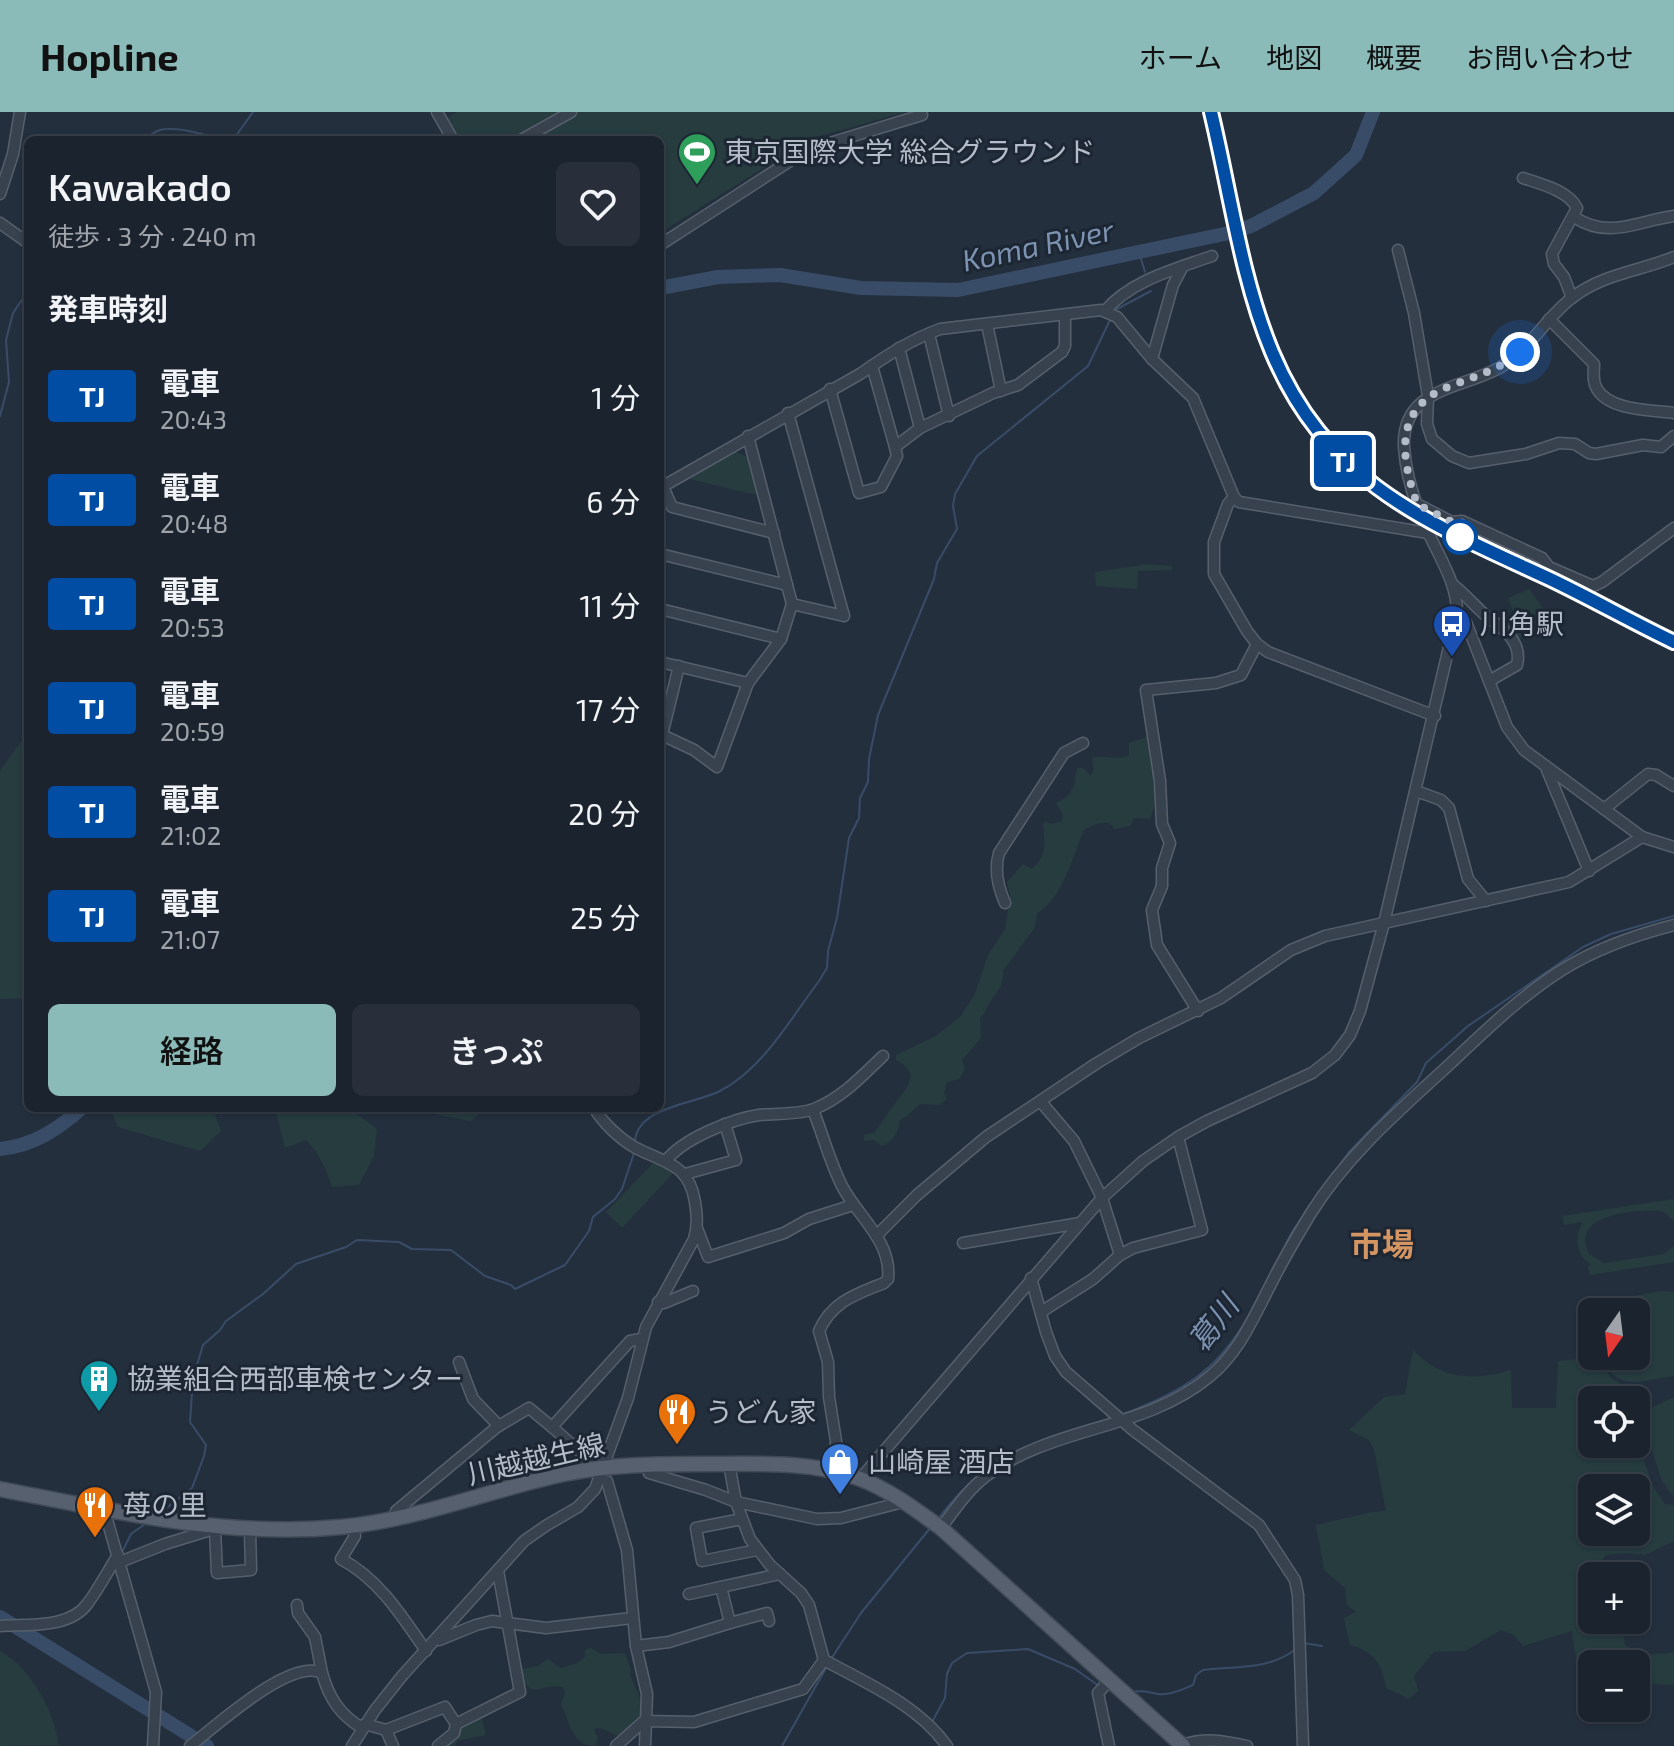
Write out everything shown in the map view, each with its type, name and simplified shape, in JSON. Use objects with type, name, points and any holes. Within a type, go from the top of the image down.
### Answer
[{"type":"main road","name":"川越越生線","points":[[0,1489],[217,1528],[298,1530],[399,1518],[543,1479],[606,1474],[648,1464],[796,1466],[835,1472],[860,1479],[937,1525],[1183,1746]]},
{"type":"street","points":[[0,194],[13,154],[20,112]]},
{"type":"street","points":[[437,112],[451,136]]},
{"type":"street","points":[[528,136],[571,112]]},
{"type":"street","points":[[664,242],[807,150],[922,115]]},
{"type":"street","points":[[1523,178],[1575,203],[1574,217],[1551,258],[1564,277],[1572,298]]},
{"type":"street","points":[[1574,217],[1605,230],[1674,216]]},
{"type":"street","points":[[0,223],[24,240]]},
{"type":"street","points":[[1398,250],[1414,313],[1428,396],[1427,424],[1432,439],[1452,456],[1469,463],[1526,454],[1559,443],[1575,444],[1596,454],[1643,445],[1661,447],[1674,436]]},
{"type":"street","points":[[1105,311],[1119,297],[1162,273],[1212,256]]},
{"type":"street","points":[[860,1479],[1102,1198],[1143,1161],[1178,1137],[1312,1073],[1335,1055],[1356,1024],[1435,716],[1457,613],[1452,584],[1410,484],[1404,443],[1408,424],[1428,396],[1505,365],[1572,298],[1610,277],[1674,257]]},
{"type":"street","points":[[1152,359],[1173,285],[1183,266]]},
{"type":"street","points":[[664,487],[899,348],[940,329],[1105,311],[1122,322],[1152,359],[1193,398],[1234,497],[1247,504],[1428,533]]},
{"type":"street","points":[[895,447],[920,428],[1018,385],[1062,352],[1065,346],[1065,315]]},
{"type":"street","points":[[1549,319],[1594,364],[1594,380],[1604,397],[1623,405],[1674,413]]},
{"type":"street","points":[[987,324],[1001,391]]},
{"type":"street","points":[[929,334],[949,416]]},
{"type":"street","points":[[899,348],[920,428]]},
{"type":"street","points":[[830,389],[859,493],[881,487],[897,456],[872,366]]},
{"type":"street","points":[[788,413],[844,616],[792,604]]},
{"type":"street","points":[[664,735],[694,750],[717,767],[748,683],[781,639],[792,604],[748,436]]},
{"type":"street","points":[[664,492],[672,507],[774,533]]},
{"type":"street","points":[[1234,497],[1228,504],[1214,542],[1214,574],[1257,644],[1268,652],[1435,716]]},
{"type":"street","points":[[1417,504],[1452,522],[1462,521],[1542,558],[1549,567],[1593,586],[1653,546],[1674,528]]},
{"type":"street","points":[[664,555],[787,585]]},
{"type":"street","points":[[1452,584],[1510,634],[1516,645],[1517,665],[1489,681]]},
{"type":"street","points":[[664,610],[781,639]]},
{"type":"street","points":[[1457,613],[1466,622],[1507,727],[1524,750],[1642,837],[1674,847]]},
{"type":"street","points":[[1198,1011],[1157,945],[1152,910],[1162,886],[1162,868],[1170,843],[1162,824],[1160,781],[1146,690],[1216,683],[1241,675],[1257,644]]},
{"type":"street","points":[[664,663],[748,683]]},
{"type":"street","points":[[664,723],[679,666]]},
{"type":"street","points":[[1005,903],[999,890],[999,853],[1064,753],[1083,743]]},
{"type":"street","points":[[1546,767],[1589,871]]},
{"type":"street","points":[[1604,809],[1648,774],[1656,775],[1674,786]]},
{"type":"street","points":[[1416,791],[1441,800],[1449,808],[1468,879],[1486,901]]},
{"type":"street","points":[[877,1235],[917,1195],[986,1137],[1097,1063],[1139,1038],[1221,998],[1271,962],[1307,942],[1569,882],[1642,837]]},
{"type":"street","points":[[937,1525],[987,1474],[1010,1460],[1123,1422],[1195,1388],[1221,1367],[1245,1335],[1284,1258],[1323,1195],[1398,1111],[1510,1009],[1553,976],[1616,942],[1674,925]]},
{"type":"street","points":[[666,1161],[676,1149],[725,1124],[754,1116],[813,1110],[854,1084],[883,1056]]},
{"type":"street","points":[[1041,1102],[1074,1141],[1102,1198],[1120,1255]]},
{"type":"street","points":[[813,1110],[840,1181],[853,1205],[877,1235],[889,1270],[884,1283],[845,1298],[826,1316],[819,1331],[828,1362],[829,1397],[836,1441],[835,1472]]},
{"type":"street","points":[[598,1112],[624,1141],[685,1174],[693,1190],[697,1228],[708,1257],[784,1233],[816,1216],[853,1205]]},
{"type":"street","points":[[685,1174],[736,1160],[725,1124]]},
{"type":"street","points":[[1041,1312],[1093,1279],[1120,1255],[1133,1248],[1202,1230],[1178,1137]]},
{"type":"street","points":[[963,1243],[1080,1223]]},
{"type":"street","points":[[352,1746],[402,1676],[524,1541],[578,1507],[589,1498],[606,1474],[641,1339],[697,1228]]},
{"type":"street","points":[[1031,1278],[1055,1356],[1066,1372],[1123,1422],[1259,1525],[1295,1580],[1299,1605],[1303,1746]]},
{"type":"street","points":[[658,1302],[664,1303],[693,1291]]},
{"type":"street","points":[[552,1427],[630,1341],[641,1339]]},
{"type":"street","points":[[459,1362],[473,1399],[499,1426]]},
{"type":"street","points":[[399,1518],[396,1511],[499,1426],[529,1408],[586,1457]]},
{"type":"street","points":[[648,1464],[649,1473],[736,1502],[828,1520],[903,1502]]},
{"type":"street","points":[[729,1464],[736,1502],[757,1550],[801,1593],[809,1605],[824,1660],[895,1699],[947,1746]]},
{"type":"street","points":[[606,1474],[627,1550],[632,1618],[647,1694],[645,1746]]},
{"type":"street","points":[[104,1509],[154,1681],[153,1746]]},
{"type":"street","points":[[742,1519],[696,1528],[702,1561],[757,1550]]},
{"type":"street","points":[[353,1525],[355,1536],[341,1559],[389,1597],[426,1651]]},
{"type":"street","points":[[0,1626],[64,1620],[80,1613],[119,1558],[217,1528],[217,1573],[251,1570],[250,1530]]},
{"type":"street","points":[[456,1724],[520,1692],[498,1571]]},
{"type":"street","points":[[689,1594],[780,1574]]},
{"type":"street","points":[[721,1587],[730,1623]]},
{"type":"street","points":[[297,1605],[298,1613],[315,1637],[322,1673],[334,1702],[347,1719],[386,1730],[445,1707],[456,1724],[454,1733],[438,1746]]},
{"type":"street","points":[[636,1646],[669,1642],[767,1613],[769,1621]]},
{"type":"street","points":[[434,1642],[492,1621],[546,1628],[632,1618]]},
{"type":"street","points":[[616,1746],[644,1721],[694,1722],[803,1689],[824,1660]]},
{"type":"street","points":[[190,1746],[265,1688],[303,1670],[322,1673]]},
{"type":"street","points":[[1109,1746],[1098,1693],[1110,1680]]},
{"type":"street","points":[[386,1730],[393,1746]]},
{"type":"street","points":[[1183,1746],[1198,1740],[1247,1746]]},
{"type":"green space","name":"東京国際大学 総合グラウンド","points":[[457,112],[906,112],[809,139],[664,230],[664,136],[456,136],[446,119]]},
{"type":"green space","points":[[731,450],[750,458],[760,496],[685,478]]},
{"type":"green space","points":[[1148,564],[1172,566],[1172,570],[1138,571],[1137,589],[1096,586],[1095,572]]},
{"type":"green space","points":[[1529,589],[1550,617],[1516,641],[1501,623],[1514,614],[1508,598]]},
{"type":"green space","points":[[1147,737],[1154,754],[1156,778],[1150,819],[1134,818],[1130,826],[1115,829],[1109,823],[1099,823],[1084,830],[1061,887],[1037,914],[1035,927],[1003,971],[1000,987],[980,1018],[981,1038],[962,1060],[965,1069],[959,1079],[947,1082],[944,1094],[947,1099],[938,1105],[920,1104],[900,1120],[895,1136],[886,1144],[882,1146],[874,1140],[864,1141],[864,1135],[874,1133],[909,1083],[909,1071],[896,1060],[896,1055],[936,1036],[961,1016],[975,994],[988,955],[1005,929],[1010,896],[1007,882],[1023,864],[1032,869],[1040,859],[1044,843],[1043,825],[1045,821],[1051,824],[1062,821],[1063,815],[1056,803],[1070,793],[1077,768],[1084,768],[1090,776],[1094,771],[1092,758],[1124,757],[1129,755],[1129,743]]},
{"type":"green space","points":[[24,738],[24,998],[0,999],[0,771]]},
{"type":"green space","points":[[112,1112],[214,1112],[221,1131],[200,1151],[118,1127]]},
{"type":"green space","points":[[276,1112],[354,1112],[377,1129],[374,1156],[359,1185],[332,1187],[322,1162],[306,1140],[285,1148]]},
{"type":"green space","points":[[424,1112],[477,1112],[478,1115],[470,1121]]},
{"type":"green space","points":[[655,1161],[675,1171],[622,1228],[606,1212]]},
{"type":"green space","points":[[1674,1199],[1674,1221],[1659,1211],[1607,1217],[1588,1230],[1585,1241],[1589,1254],[1604,1263],[1664,1254],[1674,1246],[1674,1262],[1590,1275],[1588,1266],[1591,1265],[1578,1245],[1583,1222],[1564,1225],[1562,1216]]},
{"type":"green space","points":[[1674,1292],[1674,1376],[1631,1382],[1622,1380],[1609,1370],[1650,1370],[1650,1298],[1628,1298]]},
{"type":"green space","points":[[1413,1350],[1435,1367],[1459,1375],[1484,1376],[1511,1370],[1512,1408],[1556,1408],[1558,1361],[1578,1359],[1578,1370],[1606,1370],[1611,1378],[1624,1386],[1578,1386],[1578,1458],[1643,1458],[1649,1474],[1578,1474],[1578,1546],[1650,1546],[1650,1478],[1665,1504],[1674,1505],[1674,1541],[1645,1555],[1606,1555],[1602,1562],[1578,1562],[1578,1634],[1623,1634],[1625,1645],[1634,1650],[1578,1650],[1578,1661],[1572,1631],[1523,1646],[1514,1635],[1501,1630],[1465,1651],[1434,1652],[1414,1676],[1418,1691],[1409,1699],[1386,1688],[1376,1660],[1350,1645],[1344,1618],[1356,1612],[1347,1605],[1345,1588],[1324,1570],[1316,1525],[1386,1511],[1374,1450],[1369,1440],[1349,1430],[1384,1397],[1405,1394]]},
{"type":"green space","points":[[1674,1397],[1674,1497],[1662,1481],[1650,1444],[1650,1408]]},
{"type":"green space","points":[[591,1648],[601,1654],[625,1653],[641,1710],[635,1724],[619,1737],[596,1728],[596,1746],[581,1742],[572,1732],[561,1704],[565,1693],[563,1687],[533,1689],[520,1674],[522,1669],[538,1666],[548,1659],[560,1668],[577,1663],[585,1657],[585,1650]]},
{"type":"green space","points":[[0,1651],[31,1679],[52,1718],[59,1745],[0,1746]]},
{"type":"green space","points":[[1674,1652],[1674,1685],[1650,1684],[1650,1654]]},
{"type":"green space","points":[[481,1714],[486,1735],[457,1741],[455,1746],[441,1746],[458,1726]]},
{"type":"waterway","points":[[236,136],[253,112]]},
{"type":"waterway","name":"Koma River","points":[[664,287],[718,277],[780,275],[861,288],[958,290],[1229,233],[1251,226],[1314,193],[1356,155],[1373,112]]},
{"type":"waterway","points":[[150,136],[160,130],[173,129],[207,136]]},
{"type":"waterway","points":[[1139,252],[1145,272]]},
{"type":"waterway","points":[[1117,309],[1151,291]]},
{"type":"waterway","points":[[0,416],[9,382],[6,340],[13,313],[24,297]]},
{"type":"waterway","points":[[664,1110],[720,1091],[750,1070],[775,1042],[827,968],[849,838],[859,818],[860,798],[868,782],[869,759],[878,715],[934,579],[937,563],[957,529],[953,506],[955,494],[977,456],[1088,366],[1110,320]]},
{"type":"waterway","name":"葛川","points":[[1328,1181],[1349,1152],[1417,1082],[1426,1063],[1468,1026],[1583,947],[1611,934],[1674,916]]},
{"type":"waterway","points":[[0,1149],[44,1135],[77,1112]]},
{"type":"waterway","points":[[635,1142],[638,1130],[645,1121],[660,1112]]},
{"type":"waterway","points":[[160,1513],[192,1488],[204,1456],[206,1445],[190,1422],[193,1378],[203,1345],[226,1321],[263,1294],[296,1264],[346,1247],[357,1240],[399,1242],[412,1249],[451,1250],[485,1276],[515,1289],[565,1265],[589,1231],[593,1217],[622,1189],[634,1153]]},
{"type":"waterway","name":"葛川","points":[[1259,1297],[1292,1232],[1319,1192]]},
{"type":"waterway","name":"葛川","points":[[1121,1415],[1161,1398],[1194,1379],[1223,1353],[1248,1317]]},
{"type":"waterway","name":"葛川","points":[[938,1519],[958,1494],[980,1474],[1006,1457],[1035,1444]]},
{"type":"waterway","points":[[123,1550],[131,1534],[145,1524]]},
{"type":"waterway","name":"葛川","points":[[831,1659],[861,1613],[931,1527]]},
{"type":"waterway","points":[[0,1617],[207,1746]]},
{"type":"waterway","points":[[1304,1643],[1322,1646]]},
{"type":"waterway","points":[[931,1724],[945,1698],[947,1674],[952,1663],[967,1653],[1028,1649],[1075,1669],[1099,1686]]},
{"type":"waterway","points":[[1130,1692],[1171,1693],[1193,1685],[1196,1675],[1203,1670],[1263,1664],[1296,1649]]},
{"type":"waterway","name":"葛川","points":[[782,1746],[826,1668]]},
{"type":"railway","points":[[1211,112],[1252,295],[1272,352],[1295,398],[1322,436],[1353,468],[1423,517],[1674,642]]},
{"type":"train","name":"TJ","points":[[1211,112],[1264,331],[1294,396],[1335,452],[1374,487],[1413,513],[1602,603],[1674,642]]},
{"type":"place","name":"東京国際大学 総合グラウンド","points":[[697,186]]},
{"type":"place","name":"川角駅","points":[[1452,658]]},
{"type":"place","name":"協業組合西部車検センター","points":[[99,1413]]},
{"type":"place","name":"うどん家","points":[[677,1446]]},
{"type":"place","name":"山崎屋 酒店","points":[[840,1496]]},
{"type":"place","name":"苺の里","points":[[95,1539]]},
{"type":"district","name":"市場","points":[[1382,1245]]},
{"type":"route","points":[[1460,537],[1462,521],[1452,522],[1417,504],[1404,450],[1405,432],[1413,414],[1428,396],[1489,373],[1520,352]]}]
